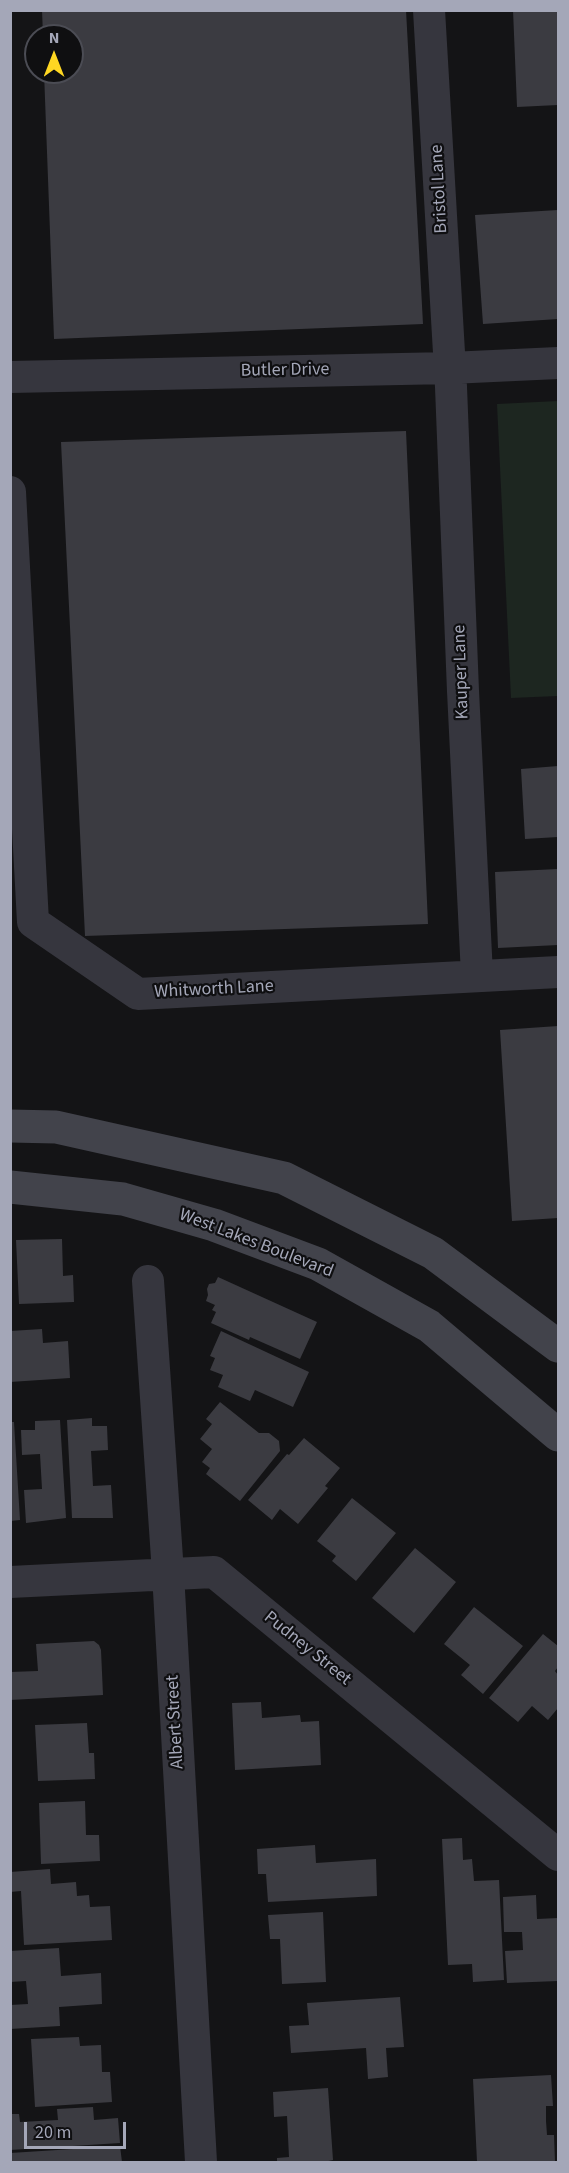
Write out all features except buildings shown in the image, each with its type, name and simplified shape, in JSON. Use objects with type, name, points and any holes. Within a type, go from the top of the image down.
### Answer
[{"type":"main road","points":[[10,1126],[56,1127],[284,1179],[433,1253],[558,1346]]},
{"type":"main road","name":"West Lakes Boulevard","points":[[10,1187],[123,1199],[214,1225],[318,1264],[429,1326],[558,1435]]},
{"type":"street","name":"Bristol Lane","points":[[429,10],[450,368]]},
{"type":"street","name":"Butler Drive","points":[[10,377],[450,368],[558,363]]},
{"type":"street","name":"Kauper Lane","points":[[450,368],[477,975]]},
{"type":"street","name":"Whitworth Lane","points":[[10,492],[33,922],[138,994],[558,972]]},
{"type":"street","name":"Albert Street","points":[[148,1281],[168,1573],[201,2163]]},
{"type":"street","name":"Pudney Street","points":[[10,1582],[214,1572],[558,1855]]},
{"type":"shaded area","points":[[558,401],[558,696],[511,698],[497,404]]}]
